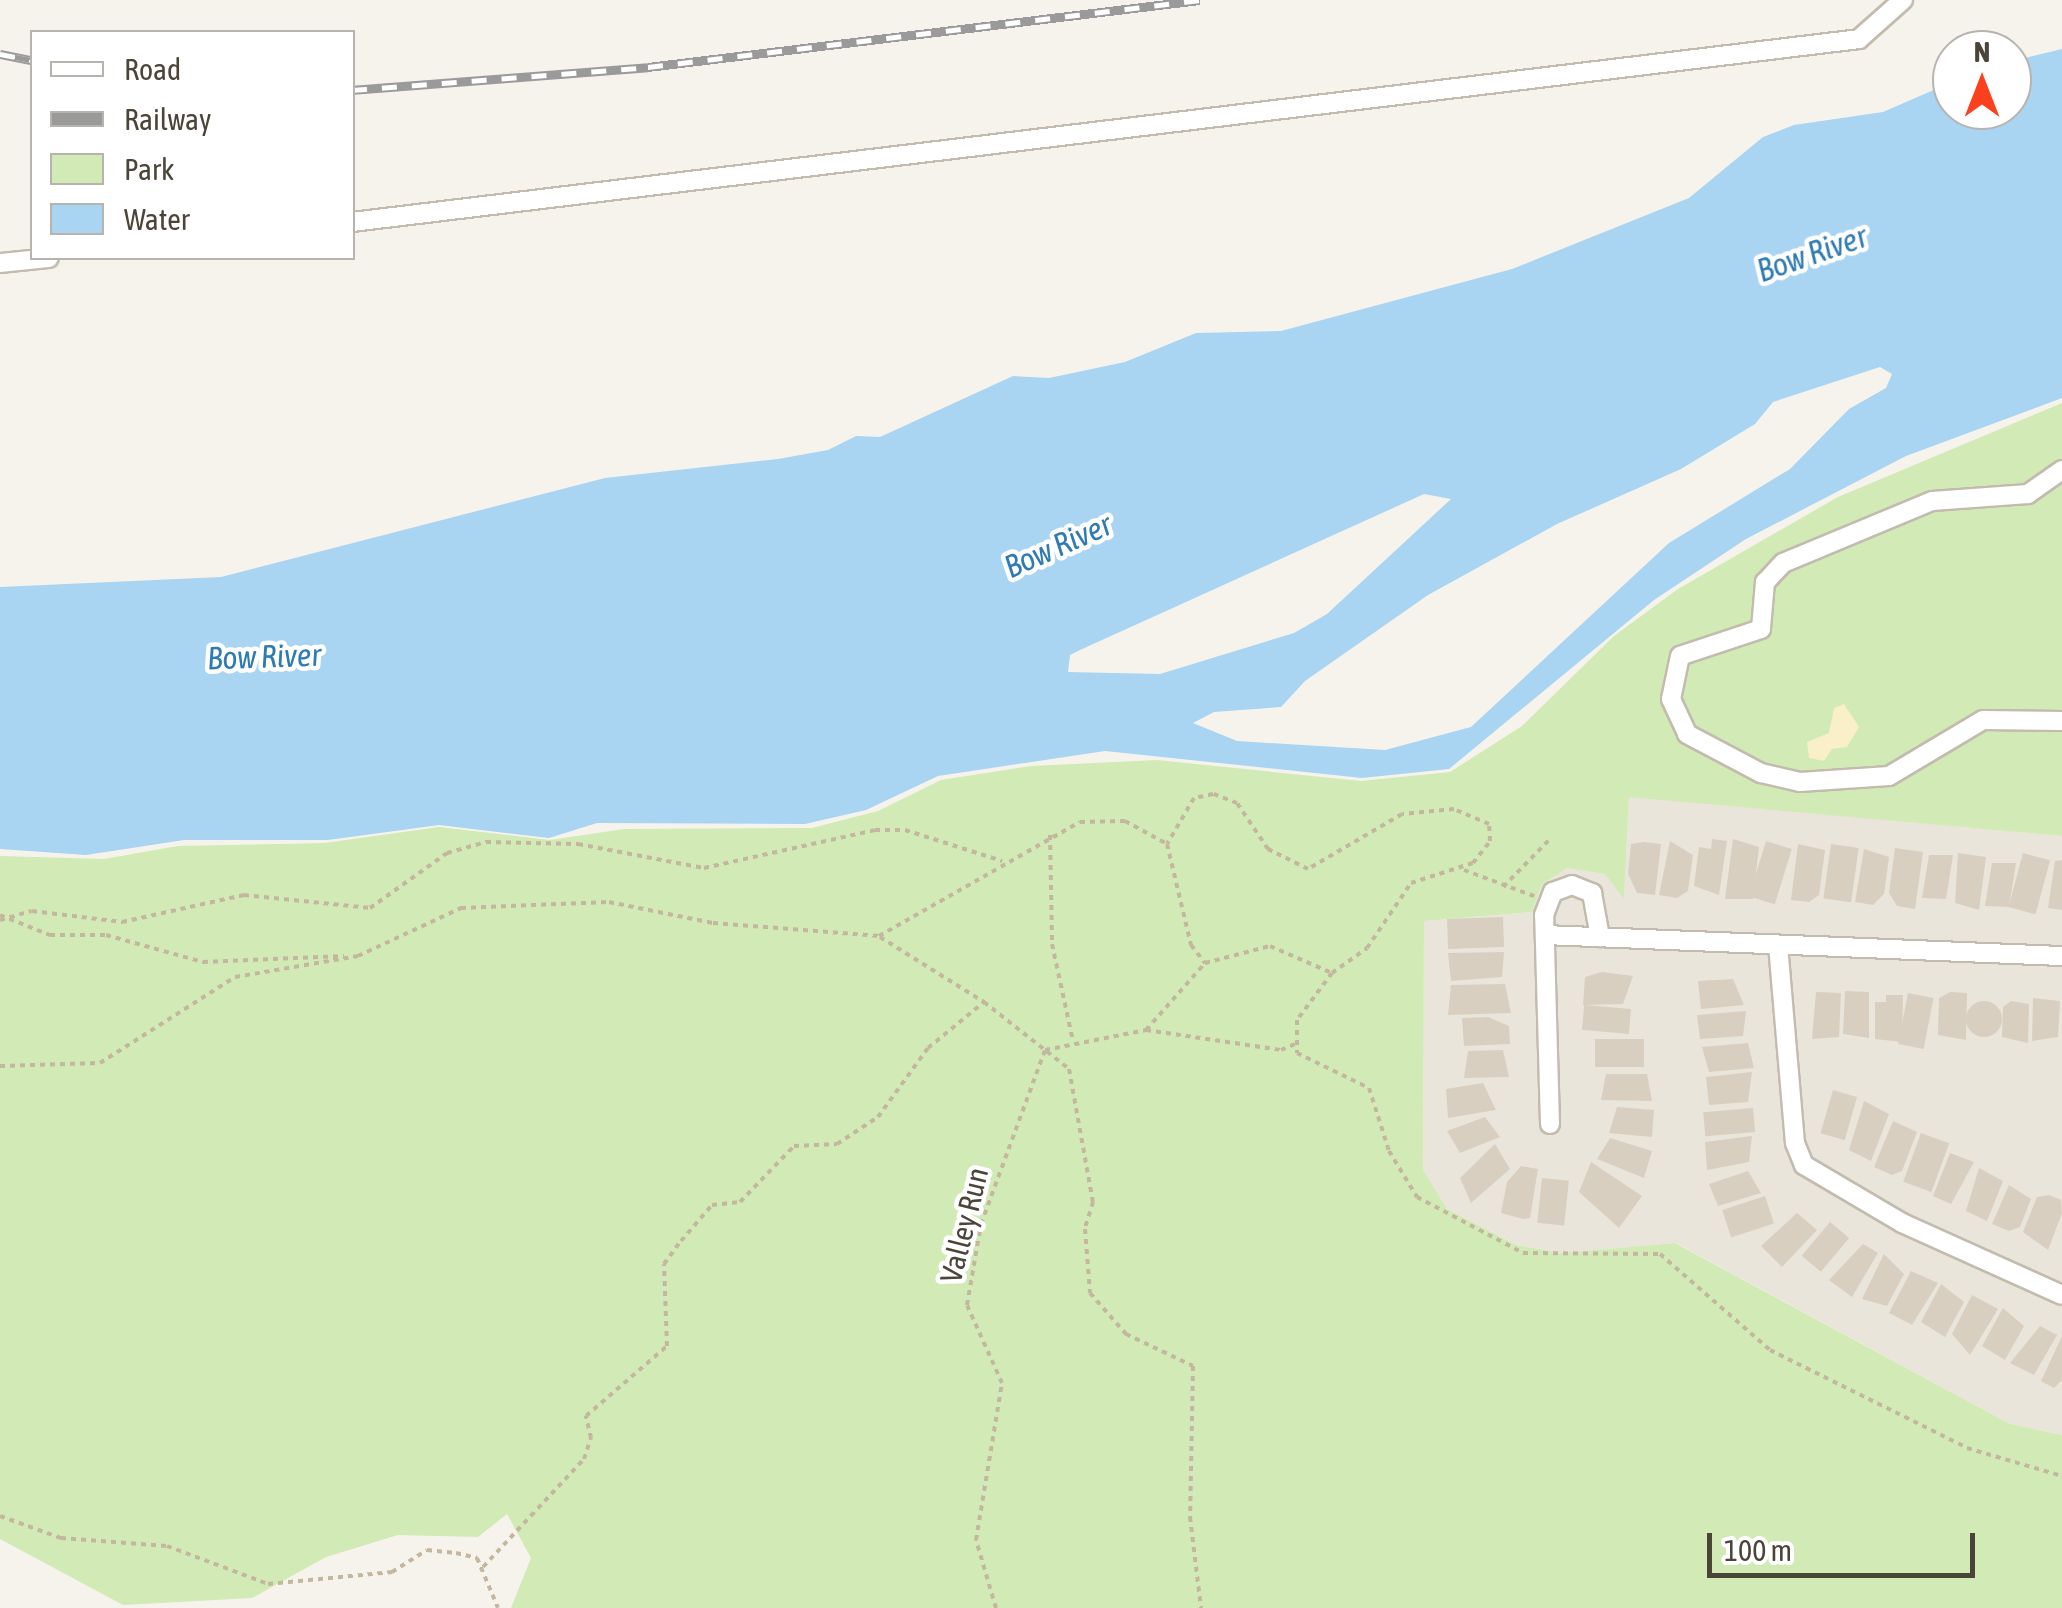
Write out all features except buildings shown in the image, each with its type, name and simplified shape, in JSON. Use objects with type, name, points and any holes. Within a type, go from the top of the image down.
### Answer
[{"type":"street","points":[[355,222],[1859,38],[1903,0]]},
{"type":"street","points":[[0,264],[33,260]]},
{"type":"street","points":[[2062,470],[2028,494],[1932,501],[1782,563],[1765,582],[1761,628],[1680,656],[1671,699],[1687,734],[1762,772],[1800,782],[1889,776],[1982,720],[2062,722]]},
{"type":"street","points":[[1550,1124],[1545,935],[1548,897],[1565,886],[1586,888],[1596,899],[1600,937]]},
{"type":"street","points":[[1545,935],[2062,956]]},
{"type":"street","points":[[1778,945],[1795,1143],[1804,1165],[1902,1223],[2062,1294]]},
{"type":"path","points":[[1205,964],[1179,912],[1166,844],[1177,815],[1194,798],[1214,794],[1237,803],[1268,848],[1308,869],[1382,822],[1454,808],[1490,824],[1490,842],[1464,870],[1411,883],[1367,948],[1332,973],[1297,1020],[1295,1044],[1304,1061],[1362,1080],[1405,1180],[1450,1219],[1523,1253],[1660,1254],[1744,1336],[1967,1448],[2062,1476]]},
{"type":"path","points":[[879,936],[980,884],[1002,861],[1080,822],[1126,821],[1166,844]]},
{"type":"path","points":[[2,917],[32,911],[122,922],[244,895],[370,908],[446,853],[486,842],[578,844],[704,868],[875,830],[905,830],[1002,861]]},
{"type":"path","points":[[1050,835],[1052,944],[1073,1041]]},
{"type":"path","points":[[1503,888],[1551,838]]},
{"type":"path","points":[[1464,870],[1503,888],[1548,897]]},
{"type":"path","points":[[0,1066],[100,1062],[235,976],[358,956],[461,908],[534,902],[609,902],[714,923],[879,936],[984,1002],[1068,1068],[1093,1202],[1086,1229],[1090,1293],[1126,1334],[1193,1366],[1190,1517],[1201,1608]]},
{"type":"path","points":[[2,917],[50,935],[106,935],[203,962],[358,956]]},
{"type":"path","points":[[1146,1030],[1205,964],[1270,946],[1332,973]]},
{"type":"path","points":[[484,1567],[584,1458],[592,1438],[586,1416],[667,1346],[664,1264],[680,1241],[712,1206],[740,1202],[794,1146],[838,1144],[878,1117],[928,1048],[984,1002]]},
{"type":"path","points":[[1045,1050],[1073,1041],[1146,1030],[1281,1050],[1295,1044]]},
{"type":"path","name":"Valley Run","points":[[996,1608],[976,1540],[1002,1383],[968,1306],[981,1224],[1045,1050]]},
{"type":"path","points":[[0,1516],[61,1538],[167,1546],[268,1584],[401,1570],[427,1550],[477,1558],[498,1608]]},
{"type":"shaded area","points":[[1629,796],[2062,836],[2062,1435],[2010,1424],[1676,1243],[1561,1253],[1518,1245],[1447,1209],[1423,1171],[1424,921],[1532,912],[1542,884],[1567,868],[1605,874],[1624,897]]},
{"type":"green space","points":[[2062,403],[2062,836],[1629,797],[1624,899],[1605,874],[1567,868],[1542,884],[1532,912],[1424,921],[1423,1170],[1447,1209],[1517,1245],[1561,1253],[1675,1243],[2010,1424],[2062,1435],[2062,1608],[511,1608],[531,1558],[507,1514],[478,1537],[398,1535],[326,1557],[252,1598],[123,1605],[0,1539],[0,856],[104,859],[178,846],[325,843],[439,827],[550,840],[624,829],[812,828],[878,811],[941,780],[1031,766],[1157,760],[1361,781],[1450,772],[1522,726],[1614,636],[1678,589],[1838,497]]},
{"type":"sand","points":[[1844,704],[1859,727],[1847,747],[1832,749],[1824,761],[1809,758],[1807,742],[1829,733],[1834,708]]},
{"type":"water","name":"Bow River","points":[[2062,49],[2062,398],[1906,456],[1746,539],[1654,600],[1449,769],[1362,778],[1105,751],[938,776],[866,810],[805,824],[597,823],[549,838],[439,825],[328,840],[184,840],[86,855],[0,849],[0,587],[221,577],[605,478],[778,459],[828,450],[856,436],[880,437],[1013,376],[1049,378],[1125,362],[1196,333],[1281,331],[1512,269],[1689,198],[1763,137],[1794,125],[1883,112],[1932,91],[1932,130],[2032,130],[2032,56]],"holes":[[[1880,367],[1892,374],[1886,388],[1849,409],[1790,469],[1669,543],[1471,727],[1385,750],[1237,741],[1193,723],[1214,712],[1281,707],[1305,681],[1428,595],[1557,524],[1681,469],[1755,424],[1773,402]],[[1424,494],[1451,499],[1327,614],[1294,633],[1160,674],[1068,672],[1070,655]]]},
{"type":"railway","points":[[355,90],[648,67],[1200,0]]},
{"type":"railway","points":[[0,54],[30,60]]}]
